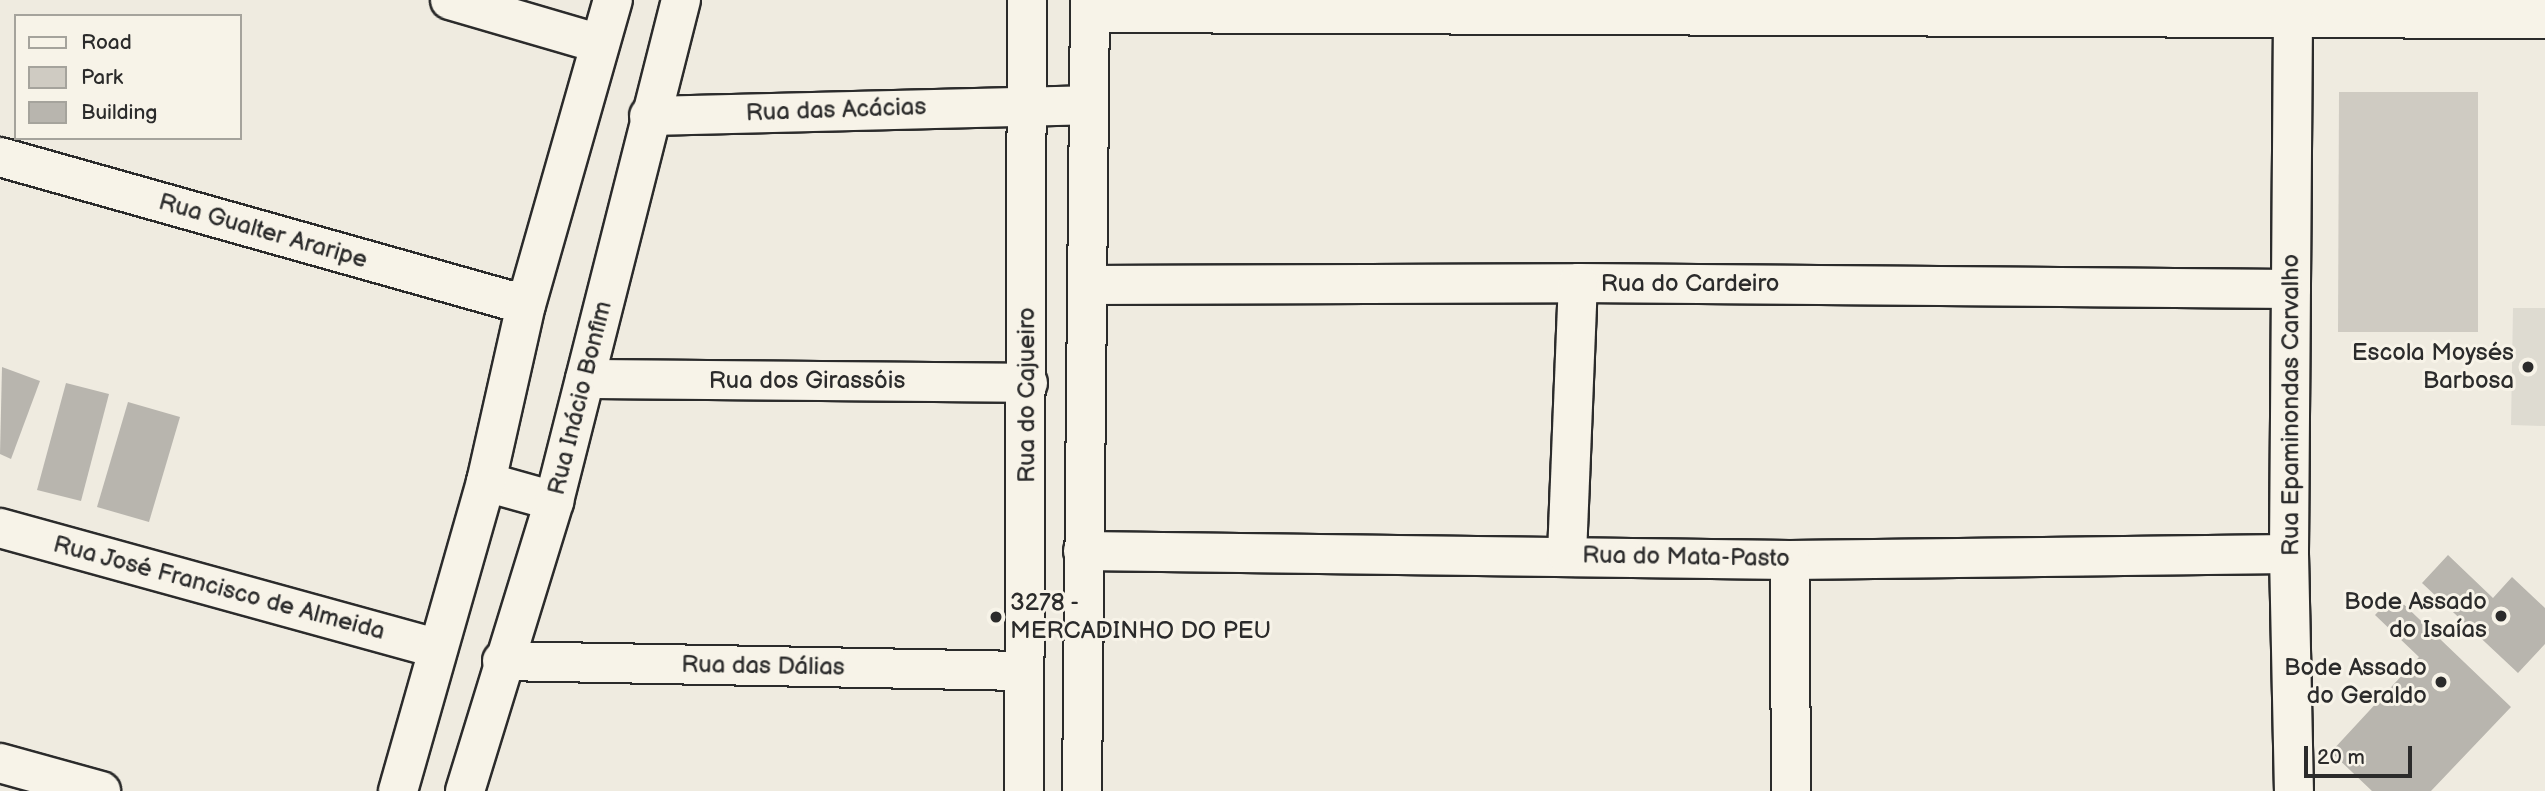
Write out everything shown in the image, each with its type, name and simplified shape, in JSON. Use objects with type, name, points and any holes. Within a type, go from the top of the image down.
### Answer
[{"type":"street","points":[[450,0],[600,44]]},
{"type":"street","points":[[398,791],[486,482],[526,305],[612,0]]},
{"type":"street","name":"Rua Inácio Bonfim","points":[[465,791],[502,660],[554,501],[649,116],[681,0]]},
{"type":"street","name":"Rua do Cajueiro","points":[[1024,791],[1028,383],[1024,105],[1027,0]]},
{"type":"street","points":[[1082,791],[1090,7],[1907,8],[2293,18],[2545,19]]},
{"type":"street","name":"Rua Epaminondas Carvalho","points":[[2293,18],[2289,554],[2294,791]]},
{"type":"street","name":"Rua das Acácias","points":[[649,116],[1088,105]]},
{"type":"street","name":"Rua Gualter Araripe","points":[[0,157],[526,305]]},
{"type":"street","points":[[1567,555],[1578,283]]},
{"type":"street","name":"Rua do Cardeiro","points":[[1088,285],[1578,283],[2291,289]]},
{"type":"street","name":"Rua dos Girassóis","points":[[586,380],[1028,383]]},
{"type":"street","points":[[486,482],[554,501]]},
{"type":"street","name":"Rua José Francisco de Almeida","points":[[0,528],[437,648]]},
{"type":"street","name":"Rua do Mata-Pasto","points":[[1083,551],[1790,559],[2289,554]]},
{"type":"street","points":[[1790,559],[1791,791]]},
{"type":"street","name":"Rua das Dálias","points":[[502,660],[1024,671]]},
{"type":"street","points":[[0,763],[101,791]]},
{"type":"shaded area","name":"Escola Moysés Barbosa","points":[[2513,308],[2545,308],[2545,426],[2511,425]]},
{"type":"green space","points":[[2339,92],[2478,92],[2478,332],[2338,332]]},
{"type":"building","points":[[2,367],[40,381],[11,459],[0,454]]},
{"type":"building","points":[[66,383],[109,394],[81,501],[37,490]]},
{"type":"building","points":[[128,402],[180,417],[149,522],[97,507]]},
{"type":"building","name":"Bode Assado do Isaías","points":[[2448,555],[2493,598],[2512,577],[2545,608],[2545,644],[2518,673],[2422,583]]},
{"type":"building","name":"Bode Assado do Geraldo","points":[[2394,595],[2511,707],[2431,791],[2372,791],[2331,752],[2419,657],[2375,615]]},
{"type":"place","name":"Escola Moysés Barbosa","points":[[2528,367]]},
{"type":"place","name":"Bode Assado do Isaías","points":[[2501,616]]},
{"type":"place","name":"3278 - MERCADINHO DO PEU","points":[[996,617]]},
{"type":"place","name":"Bode Assado do Geraldo","points":[[2441,682]]}]
